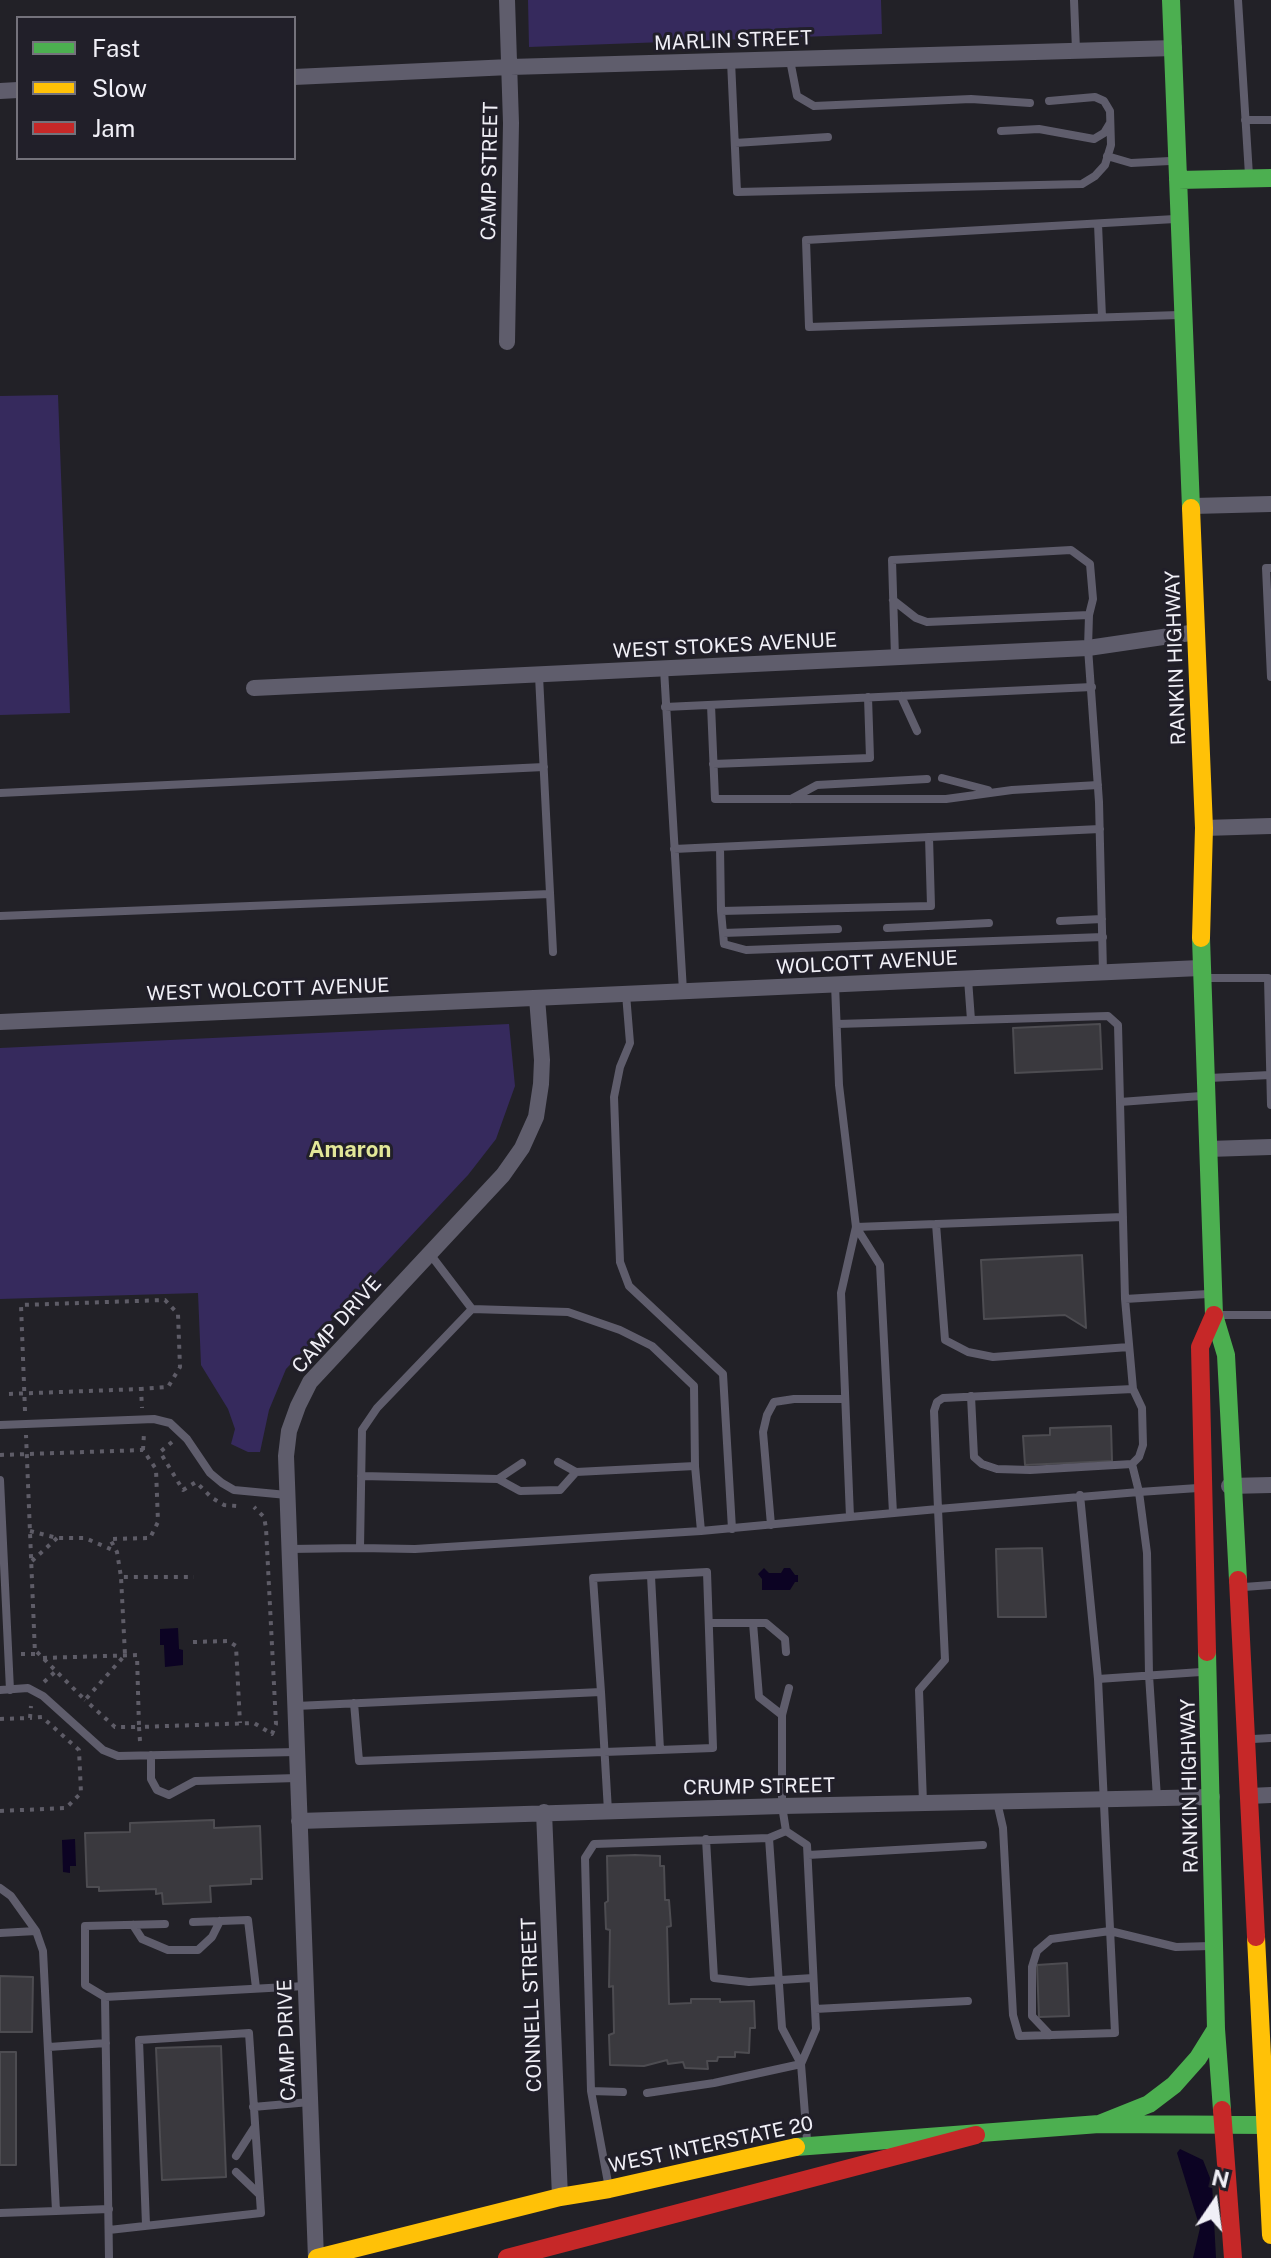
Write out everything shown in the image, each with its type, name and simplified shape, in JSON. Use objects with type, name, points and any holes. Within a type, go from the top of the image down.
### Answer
[{"type":"main road","name":"RANKIN HIGHWAY","points":[[1171,0],[1204,828],[1200,973],[1213,1293],[1214,1315],[1226,1355],[1244,1739],[1258,1884],[1258,1964],[1271,2235]]},
{"type":"main road","points":[[1178,170],[1271,178]]},
{"type":"main road","name":"RANKIN HIGHWAY","points":[[1214,1315],[1200,1347],[1216,2029],[1233,2258]]},
{"type":"main road","points":[[1208,1623],[1228,1652],[1235,1776],[1249,1796]]},
{"type":"main road","points":[[1212,1797],[1240,1831],[1246,1937],[1258,1964]]},
{"type":"main road","points":[[1261,2011],[1271,2039]]},
{"type":"main road","points":[[1099,2124],[1149,2104],[1174,2085],[1198,2058],[1216,2029]]},
{"type":"main road","name":"WEST INTERSTATE 20","points":[[316,2258],[560,2197],[609,2189],[807,2144],[976,2135],[1099,2124],[1268,2125]]},
{"type":"main road","points":[[507,2258],[976,2135]]},
{"type":"street","name":"CAMP STREET","points":[[507,0],[510,67],[507,342]]},
{"type":"street","name":"MARLIN STREET","points":[[296,77],[510,67],[1174,48]]},
{"type":"street","points":[[1193,506],[1271,504]]},
{"type":"street","name":"WEST STOKES AVENUE","points":[[254,688],[1088,648],[1197,632]]},
{"type":"street","points":[[1204,828],[1271,826]]},
{"type":"street","name":"WOLCOTT AVENUE","points":[[537,998],[1103,972],[1200,973]]},
{"type":"street","name":"WEST WOLCOTT AVENUE","points":[[0,1022],[537,998]]},
{"type":"street","name":"CAMP DRIVE","points":[[316,2258],[305,1986],[303,1821],[297,1778],[287,1495],[289,1431],[310,1382],[503,1175],[522,1148],[536,1117],[542,1060],[537,998]]},
{"type":"street","points":[[1208,1149],[1271,1147]]},
{"type":"street","points":[[1205,1488],[1271,1485]]},
{"type":"street","points":[[1249,1796],[1271,1795]]},
{"type":"street","name":"CRUMP STREET","points":[[303,1821],[544,1812],[1212,1797]]},
{"type":"street","name":"CONNELL STREET","points":[[544,1812],[560,2197]]},
{"type":"lane","points":[[1074,0],[1076,51]]},
{"type":"lane","points":[[1238,0],[1249,178]]},
{"type":"lane","points":[[789,59],[797,96],[814,106],[971,99],[1030,103]]},
{"type":"lane","points":[[731,61],[737,192],[1082,184],[1105,165],[1111,145],[1110,111],[1104,101],[1095,97],[1049,101]]},
{"type":"lane","points":[[1245,120],[1271,120]]},
{"type":"lane","points":[[1001,131],[1039,129],[1094,139],[1104,133],[1110,122]]},
{"type":"lane","points":[[735,143],[828,137]]},
{"type":"lane","points":[[1107,156],[1178,170]]},
{"type":"lane","points":[[1180,219],[806,240],[809,327],[1184,314]]},
{"type":"lane","points":[[1098,224],[1102,317]]},
{"type":"lane","points":[[895,657],[892,560],[1071,550],[1090,564],[1093,599],[1088,648],[1098,785],[1103,972]]},
{"type":"lane","points":[[1271,568],[1266,568],[1271,677]]},
{"type":"lane","points":[[893,600],[916,618],[927,622],[1089,615]]},
{"type":"lane","points":[[664,669],[683,991]]},
{"type":"lane","points":[[539,676],[553,952]]},
{"type":"lane","points":[[665,707],[1092,687]]},
{"type":"lane","points":[[901,696],[917,731]]},
{"type":"lane","points":[[713,764],[870,758],[868,697]]},
{"type":"lane","points":[[711,705],[715,799],[946,799],[995,792],[1098,785]]},
{"type":"lane","points":[[0,793],[544,767]]},
{"type":"lane","points":[[942,778],[995,792]]},
{"type":"lane","points":[[790,799],[817,785],[927,779]]},
{"type":"lane","points":[[674,849],[1100,829]]},
{"type":"lane","points":[[721,911],[931,906],[929,837]]},
{"type":"lane","points":[[720,847],[724,944],[746,950],[1103,937]]},
{"type":"lane","points":[[0,916],[550,894]]},
{"type":"lane","points":[[1060,921],[1102,919]]},
{"type":"lane","points":[[887,928],[989,923]]},
{"type":"lane","points":[[723,933],[838,929]]},
{"type":"lane","points":[[1200,973],[1268,978],[1271,1105]]},
{"type":"lane","points":[[968,978],[971,1020]]},
{"type":"lane","points":[[835,984],[839,1085],[856,1227],[841,1293],[850,1517]]},
{"type":"lane","points":[[625,994],[630,1043],[620,1067],[614,1097],[620,1262],[629,1286],[723,1374],[732,1529]]},
{"type":"lane","points":[[837,1024],[1108,1016],[1118,1025],[1125,1299],[1133,1389],[1142,1408],[1143,1445],[1139,1457],[1132,1464],[1030,1470],[997,1469],[982,1464],[974,1457],[971,1396]]},
{"type":"lane","points":[[1120,1102],[1270,1075]]},
{"type":"lane","points":[[856,1227],[1123,1217]]},
{"type":"lane","points":[[936,1224],[945,1340],[968,1352],[993,1357],[1129,1347]]},
{"type":"lane","points":[[856,1227],[880,1265],[893,1513]]},
{"type":"lane","points":[[429,1253],[472,1309]]},
{"type":"lane","points":[[1125,1299],[1213,1293]]},
{"type":"lane","points":[[360,1548],[362,1430],[377,1408],[472,1309],[568,1312],[620,1330],[652,1346],[694,1386],[695,1466],[701,1531]]},
{"type":"lane","points":[[1214,1315],[1271,1315]]},
{"type":"lane","points":[[923,1803],[919,1690],[945,1660],[934,1411],[937,1402],[943,1398],[971,1396],[1133,1389]]},
{"type":"lane","points":[[771,1525],[763,1432],[774,1402],[845,1399]]},
{"type":"lane","points":[[0,1425],[143,1419],[170,1423],[187,1439],[210,1473],[234,1490],[287,1495]]},
{"type":"lane","points":[[558,1462],[576,1472],[695,1466]]},
{"type":"lane","points":[[498,1479],[522,1463]]},
{"type":"lane","points":[[1132,1464],[1147,1553],[1149,1675],[1157,1798]]},
{"type":"lane","points":[[361,1476],[498,1479],[520,1491],[560,1490],[576,1472]]},
{"type":"lane","points":[[0,1480],[5,1690],[28,1688],[43,1696],[103,1750],[118,1756],[296,1752]]},
{"type":"lane","points":[[289,1549],[415,1549],[732,1529],[1080,1495],[1205,1488]]},
{"type":"lane","points":[[997,1802],[1003,1828],[1013,2015],[1019,2036],[1115,2033],[1098,1679],[1080,1495]]},
{"type":"lane","points":[[354,1703],[359,1761],[605,1753],[713,1748],[707,1572],[593,1578],[605,1753],[608,1811]]},
{"type":"lane","points":[[651,1576],[660,1750]]},
{"type":"lane","points":[[1237,1587],[1271,1585]]},
{"type":"lane","points":[[709,1623],[766,1623],[785,1639],[786,1652]]},
{"type":"lane","points":[[753,1623],[759,1697],[782,1715]]},
{"type":"lane","points":[[1098,1679],[1209,1672]]},
{"type":"lane","points":[[789,1688],[782,1715],[782,1806],[786,1831],[807,1845],[816,2029],[801,2064]]},
{"type":"lane","points":[[295,1706],[601,1692]]},
{"type":"lane","points":[[1244,1739],[1271,1738]]},
{"type":"lane","points":[[151,1755],[151,1779],[157,1790],[169,1795],[195,1781],[297,1778]]},
{"type":"lane","points":[[609,2189],[591,2091],[585,1858],[594,1844],[769,1838],[786,1831]]},
{"type":"lane","points":[[769,1838],[782,2028],[801,2064],[807,2144]]},
{"type":"lane","points":[[706,1839],[714,1978],[749,1982],[813,1978]]},
{"type":"lane","points":[[808,1855],[983,1845]]},
{"type":"lane","points":[[0,1888],[11,1896],[36,1931],[43,1951],[56,2211]]},
{"type":"lane","points":[[193,1922],[248,1920],[256,1988]]},
{"type":"lane","points":[[133,1925],[142,1939],[168,1950],[198,1950],[212,1937],[220,1921]]},
{"type":"lane","points":[[165,1924],[85,1926],[85,1985],[105,1997],[305,1986]]},
{"type":"lane","points":[[0,1933],[36,1931]]},
{"type":"lane","points":[[1050,2035],[1032,2016],[1032,1967],[1037,1951],[1051,1939],[1110,1931],[1176,1947],[1215,1946]]},
{"type":"lane","points":[[105,1997],[109,2258]]},
{"type":"lane","points":[[815,2009],[968,2001]]},
{"type":"lane","points":[[109,2230],[261,2213],[249,2033],[139,2040],[146,2225]]},
{"type":"lane","points":[[49,2047],[106,2043]]},
{"type":"lane","points":[[647,2093],[714,2083],[801,2064]]},
{"type":"lane","points":[[591,2091],[623,2092]]},
{"type":"lane","points":[[253,2107],[310,2102]]},
{"type":"lane","points":[[236,2156],[254,2128]]},
{"type":"lane","points":[[236,2172],[259,2195]]},
{"type":"lane","points":[[0,2213],[109,2209]]},
{"type":"path","points":[[9,1394],[24,1394],[141,1389],[168,1387],[180,1367],[178,1314],[165,1300],[21,1305],[24,1394],[35,1650],[35,1654],[21,1654]]},
{"type":"path","points":[[141,1389],[143,1419]]},
{"type":"path","points":[[85,1700],[125,1655],[121,1577],[117,1552],[110,1539],[150,1538],[158,1522],[156,1469],[143,1450],[144,1432],[157,1432]]},
{"type":"path","points":[[165,1436],[173,1443],[160,1452],[183,1490],[196,1482],[224,1505],[239,1506]]},
{"type":"path","points":[[0,1455],[143,1450]]},
{"type":"path","points":[[35,1650],[115,1727],[254,1723],[272,1734],[276,1724],[266,1528],[261,1511],[250,1506]]},
{"type":"path","points":[[30,1531],[57,1538],[85,1538],[117,1552]]},
{"type":"path","points":[[32,1562],[57,1538]]},
{"type":"path","points":[[121,1577],[194,1577]]},
{"type":"path","points":[[193,1642],[228,1641],[236,1646],[240,1723]]},
{"type":"path","points":[[43,1658],[137,1655],[139,1727]]},
{"type":"path","points":[[44,1682],[56,1671]]},
{"type":"path","points":[[30,1718],[31,1706]]},
{"type":"path","points":[[0,1719],[42,1717],[79,1750],[81,1793],[66,1808],[0,1811]]},
{"type":"shaded area","points":[[528,0],[881,0],[882,34],[529,47]]},
{"type":"shaded area","points":[[58,395],[70,713],[0,715],[0,396]]},
{"type":"shaded area","points":[[509,1024],[515,1086],[496,1139],[468,1175],[286,1369],[269,1410],[260,1452],[248,1452],[231,1444],[235,1429],[228,1409],[201,1365],[198,1293],[0,1299],[0,1048]]},
{"type":"shaded area","points":[[764,1568],[769,1573],[781,1573],[784,1568],[790,1568],[798,1575],[798,1582],[790,1590],[762,1590],[762,1579],[758,1574]]},
{"type":"shaded area","points":[[178,1628],[183,1665],[165,1667],[160,1629]]},
{"type":"shaded area","points":[[75,1839],[76,1866],[70,1866],[70,1873],[63,1872],[62,1840]]},
{"type":"shaded area","points":[[1180,2149],[1203,2160],[1212,2183],[1216,2258],[1193,2258],[1200,2228],[1177,2153]]},
{"type":"building","points":[[1100,1024],[1102,1069],[1015,1073],[1013,1028]]},
{"type":"building","points":[[1082,1255],[1086,1328],[1065,1315],[984,1319],[981,1260]]},
{"type":"building","points":[[1111,1426],[1112,1461],[1025,1465],[1023,1436],[1050,1435],[1050,1428]]},
{"type":"building","points":[[1042,1548],[1046,1617],[998,1617],[996,1549]]},
{"type":"building","points":[[214,1820],[214,1828],[260,1826],[262,1879],[251,1879],[251,1884],[210,1886],[211,1902],[163,1904],[162,1893],[156,1894],[156,1889],[99,1891],[99,1887],[87,1887],[85,1833],[130,1832],[130,1823]]},
{"type":"building","points":[[607,1856],[660,1856],[660,1866],[664,1866],[665,1900],[669,1900],[671,1926],[667,1927],[669,2004],[691,2003],[691,1999],[754,2001],[755,2028],[750,2028],[749,2053],[735,2052],[735,2057],[718,2057],[717,2061],[707,2061],[708,2069],[685,2068],[683,2062],[668,2064],[667,2060],[644,2066],[610,2065],[609,2035],[614,2033],[613,1986],[609,1987],[610,1930],[606,1929]]},
{"type":"building","points":[[1067,1963],[1069,2016],[1039,2017],[1037,1965]]},
{"type":"building","points":[[0,1976],[33,1977],[32,2032],[0,2032]]},
{"type":"building","points":[[221,2046],[226,2177],[162,2180],[156,2048]]},
{"type":"building","points":[[0,2052],[16,2052],[16,2165],[0,2165]]},
{"type":"traffic: fast","points":[[1171,0],[1191,508]]},
{"type":"traffic: fast","points":[[1178,180],[1271,178]]},
{"type":"traffic: fast","points":[[1201,938],[1214,1315],[1226,1355],[1238,1580]]},
{"type":"traffic: fast","points":[[1207,1652],[1216,2029],[1222,2110]]},
{"type":"traffic: fast","points":[[1099,2124],[1149,2104],[1174,2085],[1198,2058],[1216,2029]]},
{"type":"traffic: fast","points":[[796,2147],[1099,2124],[1271,2125]]},
{"type":"traffic: slow","points":[[1191,508],[1204,828],[1201,938]]},
{"type":"traffic: slow","points":[[1256,1937],[1271,2235]]},
{"type":"traffic: slow","points":[[317,2258],[560,2197],[796,2147]]},
{"type":"traffic: jam","points":[[1207,1652],[1200,1347],[1214,1315]]},
{"type":"traffic: jam","points":[[1238,1580],[1256,1937]]},
{"type":"traffic: jam","points":[[1222,2110],[1233,2258]]},
{"type":"traffic: jam","points":[[507,2258],[976,2135]]},
{"type":"district","name":"Amaron","points":[[350,1150]]}]
